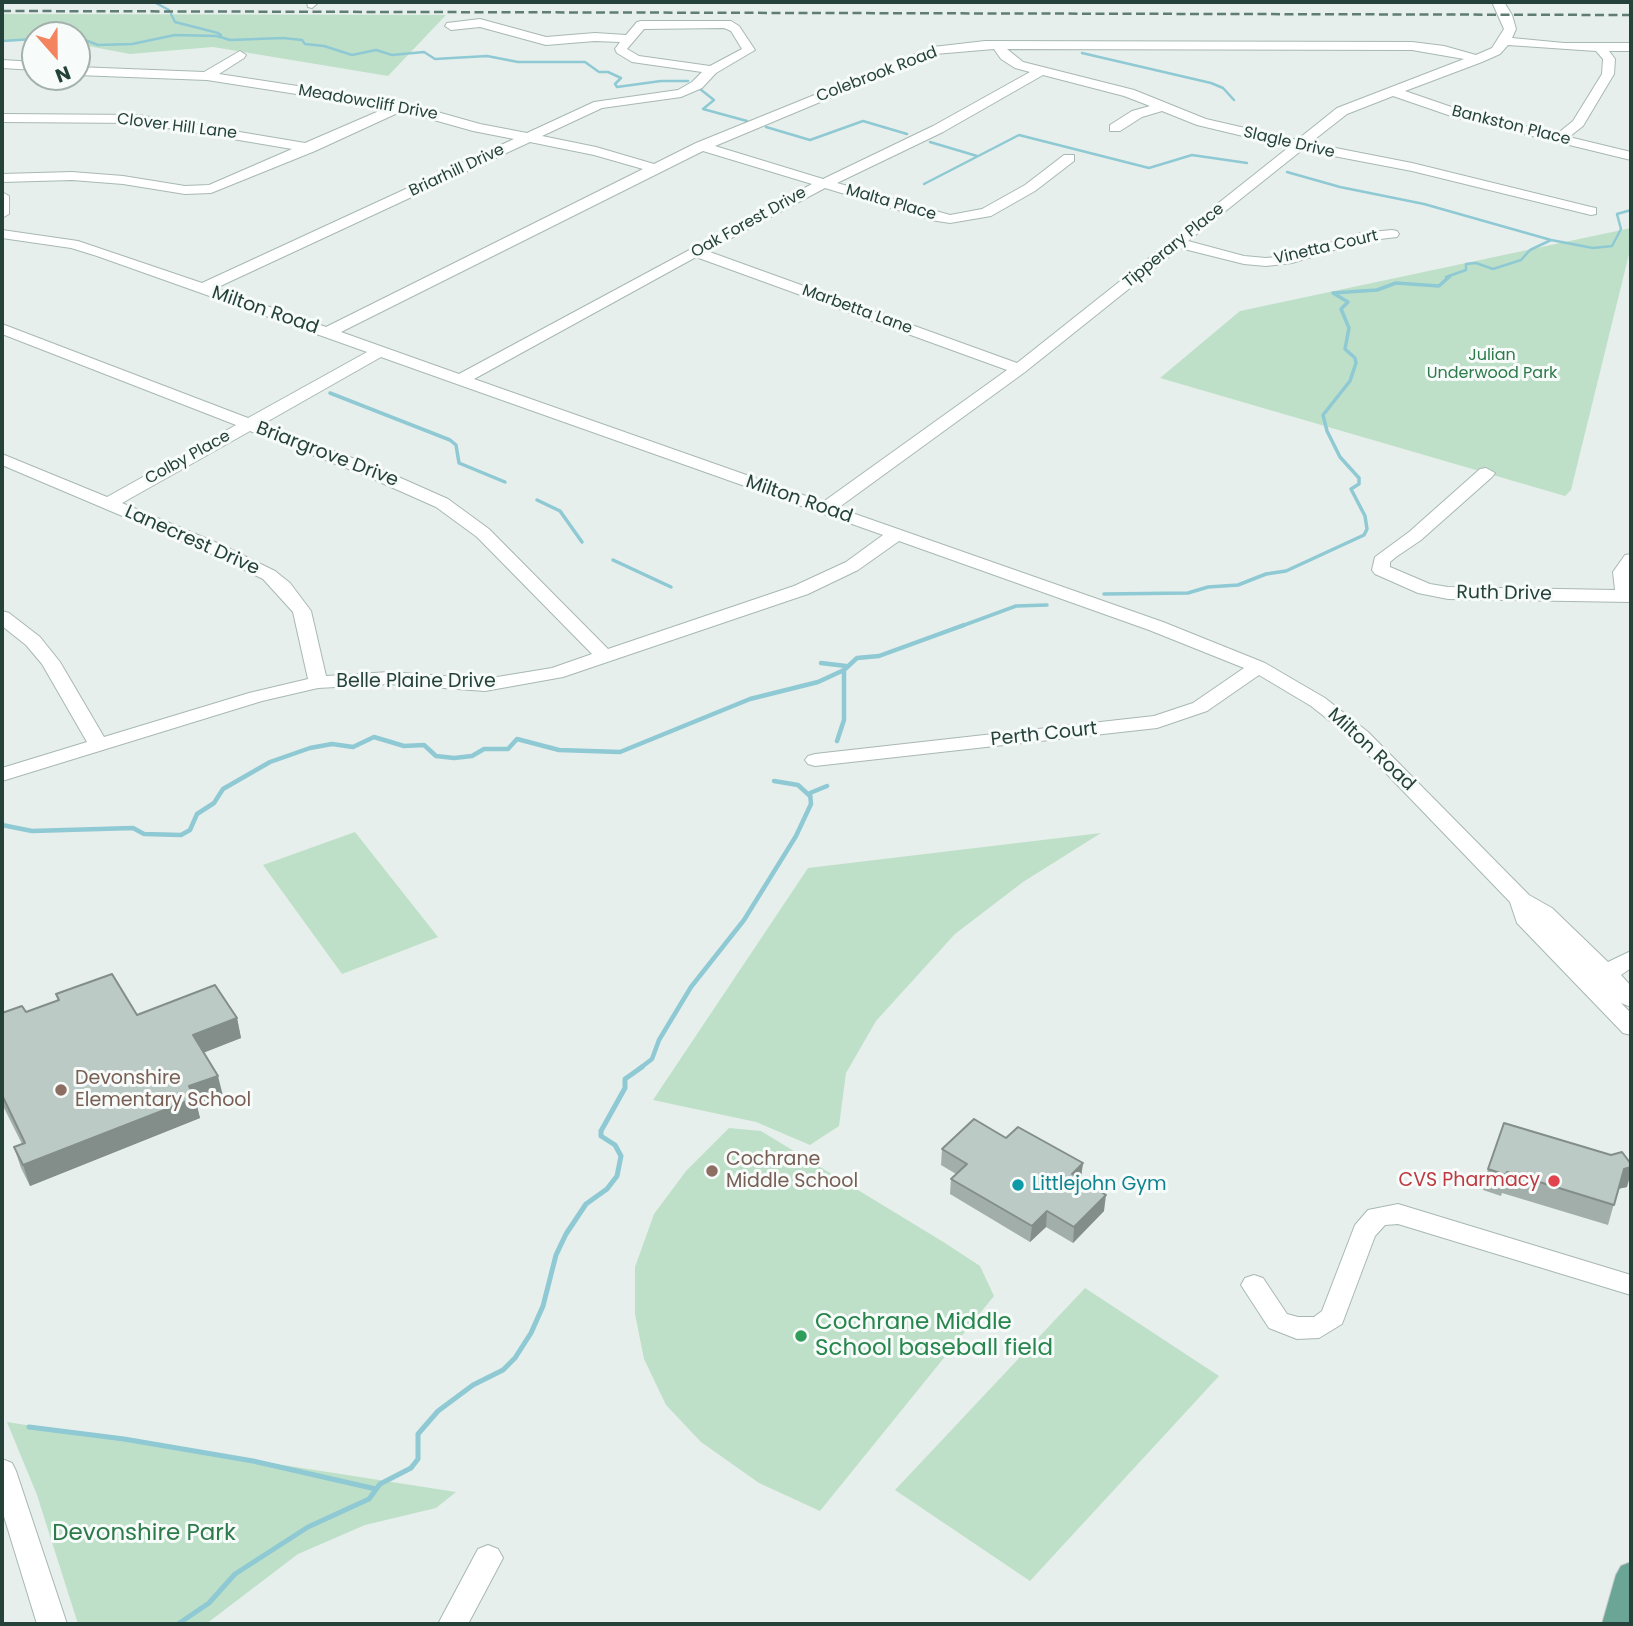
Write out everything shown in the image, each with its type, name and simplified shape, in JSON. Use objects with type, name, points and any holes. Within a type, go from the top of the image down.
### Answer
[{"type":"main road","points":[[1617,1624],[1631,1575]]},
{"type":"street","points":[[1498,2],[1509,20],[1510,29],[1505,41],[1631,47]]},
{"type":"street","points":[[451,26],[480,23],[546,41],[595,37],[628,39],[621,51],[631,57],[712,69]]},
{"type":"street","name":"Briarhill Drive","points":[[202,289],[605,103],[681,93],[697,85],[712,69],[748,50],[735,29],[727,24],[651,23],[639,26],[628,39]]},
{"type":"street","name":"Tipperary Place","points":[[825,509],[1019,369],[1349,108],[1478,60],[1496,51],[1505,41]]},
{"type":"street","name":"Colebrook Road","points":[[327,333],[701,146],[924,54],[957,47],[999,45],[1412,46],[1444,50],[1478,60]]},
{"type":"street","name":"Slagle Drive","points":[[999,45],[1012,61],[1129,93],[1202,122],[1300,146],[1412,167],[1591,211]]},
{"type":"street","points":[[1560,138],[1578,123],[1608,74],[1609,59],[1600,47]]},
{"type":"street","points":[[207,76],[240,55]]},
{"type":"street","points":[[2,64],[21,65]]},
{"type":"street","name":"Oak Forest Drive","points":[[460,380],[823,183],[938,129],[1041,71]]},
{"type":"street","name":"Meadowcliff Drive","points":[[91,72],[207,76],[402,106],[432,112],[478,128],[596,151],[654,169]]},
{"type":"street","name":"Bankston Place","points":[[1392,91],[1459,114],[1631,156]]},
{"type":"street","points":[[2,178],[72,176],[201,191],[220,187],[402,106]]},
{"type":"street","points":[[1115,128],[1136,114],[1161,107]]},
{"type":"street","name":"Clover Hill Lane","points":[[2,118],[138,119],[310,148]]},
{"type":"street","name":"Malta Place","points":[[701,146],[931,216],[958,219],[979,216],[1002,205],[1051,174],[1069,158]]},
{"type":"street","points":[[2,196],[2,214]]},
{"type":"street","name":"Milton Road","points":[[2,234],[73,244],[1207,644],[1258,667],[1318,702],[1361,736],[1521,900],[1525,918],[1596,977],[1631,999]]},
{"type":"street","name":"Vinetta Court","points":[[1178,243],[1244,260],[1266,262],[1287,260],[1362,237],[1392,234]]},
{"type":"street","name":"Marbetta Lane","points":[[695,252],[1019,369]]},
{"type":"street","name":"Briargrove Drive","points":[[2,329],[413,488],[451,509],[482,533],[605,657]]},
{"type":"street","name":"Colby Place","points":[[107,504],[379,352]]},
{"type":"street","name":"Lanecrest Drive","points":[[2,459],[256,567],[283,587],[295,600],[307,623],[318,682]]},
{"type":"street","name":"Ruth Drive","points":[[1486,473],[1415,536],[1381,561],[1381,570],[1425,589],[1448,593],[1629,596]]},
{"type":"street","name":"Belle Plaine Drive","points":[[2,775],[257,696],[318,682],[389,678],[485,685],[537,678],[801,590],[852,566],[897,534]]},
{"type":"street","points":[[1629,596],[1620,578],[1631,559]]},
{"type":"street","points":[[2,617],[33,641],[50,662],[99,746]]},
{"type":"street","name":"Perth Court","points":[[815,760],[1157,722],[1199,708],[1258,667]]},
{"type":"street","points":[[1596,977],[1631,958]]},
{"type":"street","name":"Milton Road","points":[[1596,977],[1631,1027]]},
{"type":"street","points":[[1254,1285],[1278,1321],[1297,1328],[1318,1327],[1333,1317],[1364,1232],[1377,1217],[1398,1214],[1631,1285]]},
{"type":"street","points":[[2,1472],[52,1624]]},
{"type":"street","points":[[453,1624],[488,1558]]},
{"type":"green space","points":[[2,14],[446,15],[388,76],[213,47],[130,54],[91,47],[91,21],[21,21],[21,40],[2,40]]},
{"type":"green space","name":"Julian Underwood Park","points":[[1631,228],[1631,246],[1571,490],[1565,496],[1160,378],[1240,311]]},
{"type":"green space","points":[[355,832],[438,937],[342,974],[263,865]]},
{"type":"green space","points":[[1101,833],[1023,882],[955,934],[876,1021],[846,1073],[839,1126],[810,1145],[756,1122],[653,1100],[808,868]]},
{"type":"green space","name":"Cochrane Middle School baseball field","points":[[729,1128],[761,1131],[945,1243],[980,1266],[994,1296],[820,1511],[759,1483],[701,1442],[666,1405],[644,1359],[635,1314],[635,1267],[654,1214],[686,1171]]},
{"type":"green space","points":[[1085,1288],[1219,1376],[1030,1581],[895,1490]]},
{"type":"green space","name":"Devonshire Park","points":[[7,1422],[456,1492],[436,1508],[365,1525],[298,1554],[206,1624],[78,1624],[37,1495]]},
{"type":"building","name":"Devonshire Elementary School","points":[[112,974],[137,1015],[215,985],[237,1018],[193,1035],[218,1076],[189,1086],[195,1098],[23,1165],[14,1147],[25,1143],[2,1095],[2,1013],[22,1006],[26,1012],[59,1000],[56,994]]},
{"type":"building","name":"Littlejohn Gym","points":[[974,1119],[1006,1138],[1018,1127],[1083,1163],[1072,1174],[1106,1195],[1074,1227],[1047,1211],[1032,1226],[951,1179],[967,1164],[942,1149]]},
{"type":"building","points":[[1504,1123],[1611,1155],[1622,1152],[1631,1167],[1624,1169],[1614,1205],[1507,1172],[1506,1175],[1488,1169]]},
{"type":"waterway","points":[[154,2],[169,10]]},
{"type":"waterway","points":[[171,14],[175,22],[218,33],[221,35],[219,37]]},
{"type":"waterway","points":[[91,42],[98,45],[132,44],[175,35],[219,37]]},
{"type":"waterway","points":[[219,37],[230,40],[302,40],[305,44],[324,46],[352,55],[376,50],[392,55],[424,52],[435,59],[487,56],[518,62],[585,62],[599,72],[608,72],[621,78],[615,84],[617,87],[661,81],[688,81]]},
{"type":"waterway","points":[[2,41],[21,40]]},
{"type":"waterway","points":[[1082,53],[1211,83],[1223,88],[1234,100]]},
{"type":"waterway","points":[[700,89],[714,100],[703,109],[747,121]]},
{"type":"waterway","points":[[766,127],[810,140],[863,121],[907,134]]},
{"type":"waterway","points":[[924,184],[1019,135],[1149,168],[1192,155],[1247,163]]},
{"type":"waterway","points":[[930,142],[977,156]]},
{"type":"waterway","points":[[1287,172],[1340,187],[1424,204],[1551,240]]},
{"type":"waterway","points":[[1551,240],[1593,248],[1612,246],[1621,229],[1617,214],[1631,210]]},
{"type":"waterway","points":[[1446,277],[1466,270],[1466,264],[1476,263],[1493,269],[1521,260],[1530,250],[1551,240]]},
{"type":"waterway","points":[[1104,594],[1188,593],[1208,587],[1238,585],[1266,574],[1286,571],[1364,535],[1367,529],[1365,516],[1351,489],[1359,484],[1359,478],[1340,457],[1327,431],[1323,415],[1350,381],[1356,363],[1355,358],[1345,349],[1349,328],[1341,309],[1348,302],[1333,293],[1377,290],[1396,283],[1439,286],[1450,276]]},
{"type":"waterway","points":[[330,393],[450,440],[456,445],[459,463],[505,482]]},
{"type":"waterway","points":[[537,500],[560,511],[582,542]]},
{"type":"waterway","points":[[613,560],[671,587]]},
{"type":"waterway","points":[[959,627],[1016,606],[1047,605]]},
{"type":"waterway","points":[[844,670],[857,658],[879,656],[964,625]]},
{"type":"waterway","points":[[821,663],[846,666]]},
{"type":"waterway","points":[[2,825],[32,831],[133,828],[144,834],[181,835],[190,830],[197,814],[214,803],[223,789],[270,762],[310,748],[332,744],[353,747],[374,737],[404,746],[424,745],[436,756],[454,758],[472,756],[484,749],[508,749],[517,739],[559,750],[620,752],[750,699],[818,682],[844,670]]},
{"type":"waterway","points":[[837,741],[844,720],[844,670]]},
{"type":"waterway","points":[[774,781],[798,785],[810,796]]},
{"type":"waterway","points":[[639,1069],[652,1059],[659,1040],[691,987],[744,920],[796,836],[811,804],[810,793],[827,786]]},
{"type":"waterway","points":[[178,1624],[209,1603],[235,1574],[308,1527],[369,1499],[380,1484],[411,1468],[418,1459],[418,1434],[438,1411],[473,1385],[503,1370],[515,1358],[531,1333],[543,1306],[556,1255],[566,1234],[586,1204],[607,1189],[617,1176],[621,1156],[615,1145],[601,1136],[601,1131],[625,1088],[625,1079],[642,1067]]},
{"type":"waterway","points":[[29,1427],[124,1439],[253,1461],[376,1489]]},
{"type":"railway","points":[[2,11],[1631,15]]},
{"type":"place","name":"Devonshire Elementary School","points":[[61,1090]]},
{"type":"place","name":"Cochrane Middle School","points":[[712,1171]]},
{"type":"place","name":"CVS Pharmacy","points":[[1554,1181]]},
{"type":"place","name":"Littlejohn Gym","points":[[1018,1185]]},
{"type":"place","name":"Cochrane Middle School baseball field","points":[[801,1336]]}]
